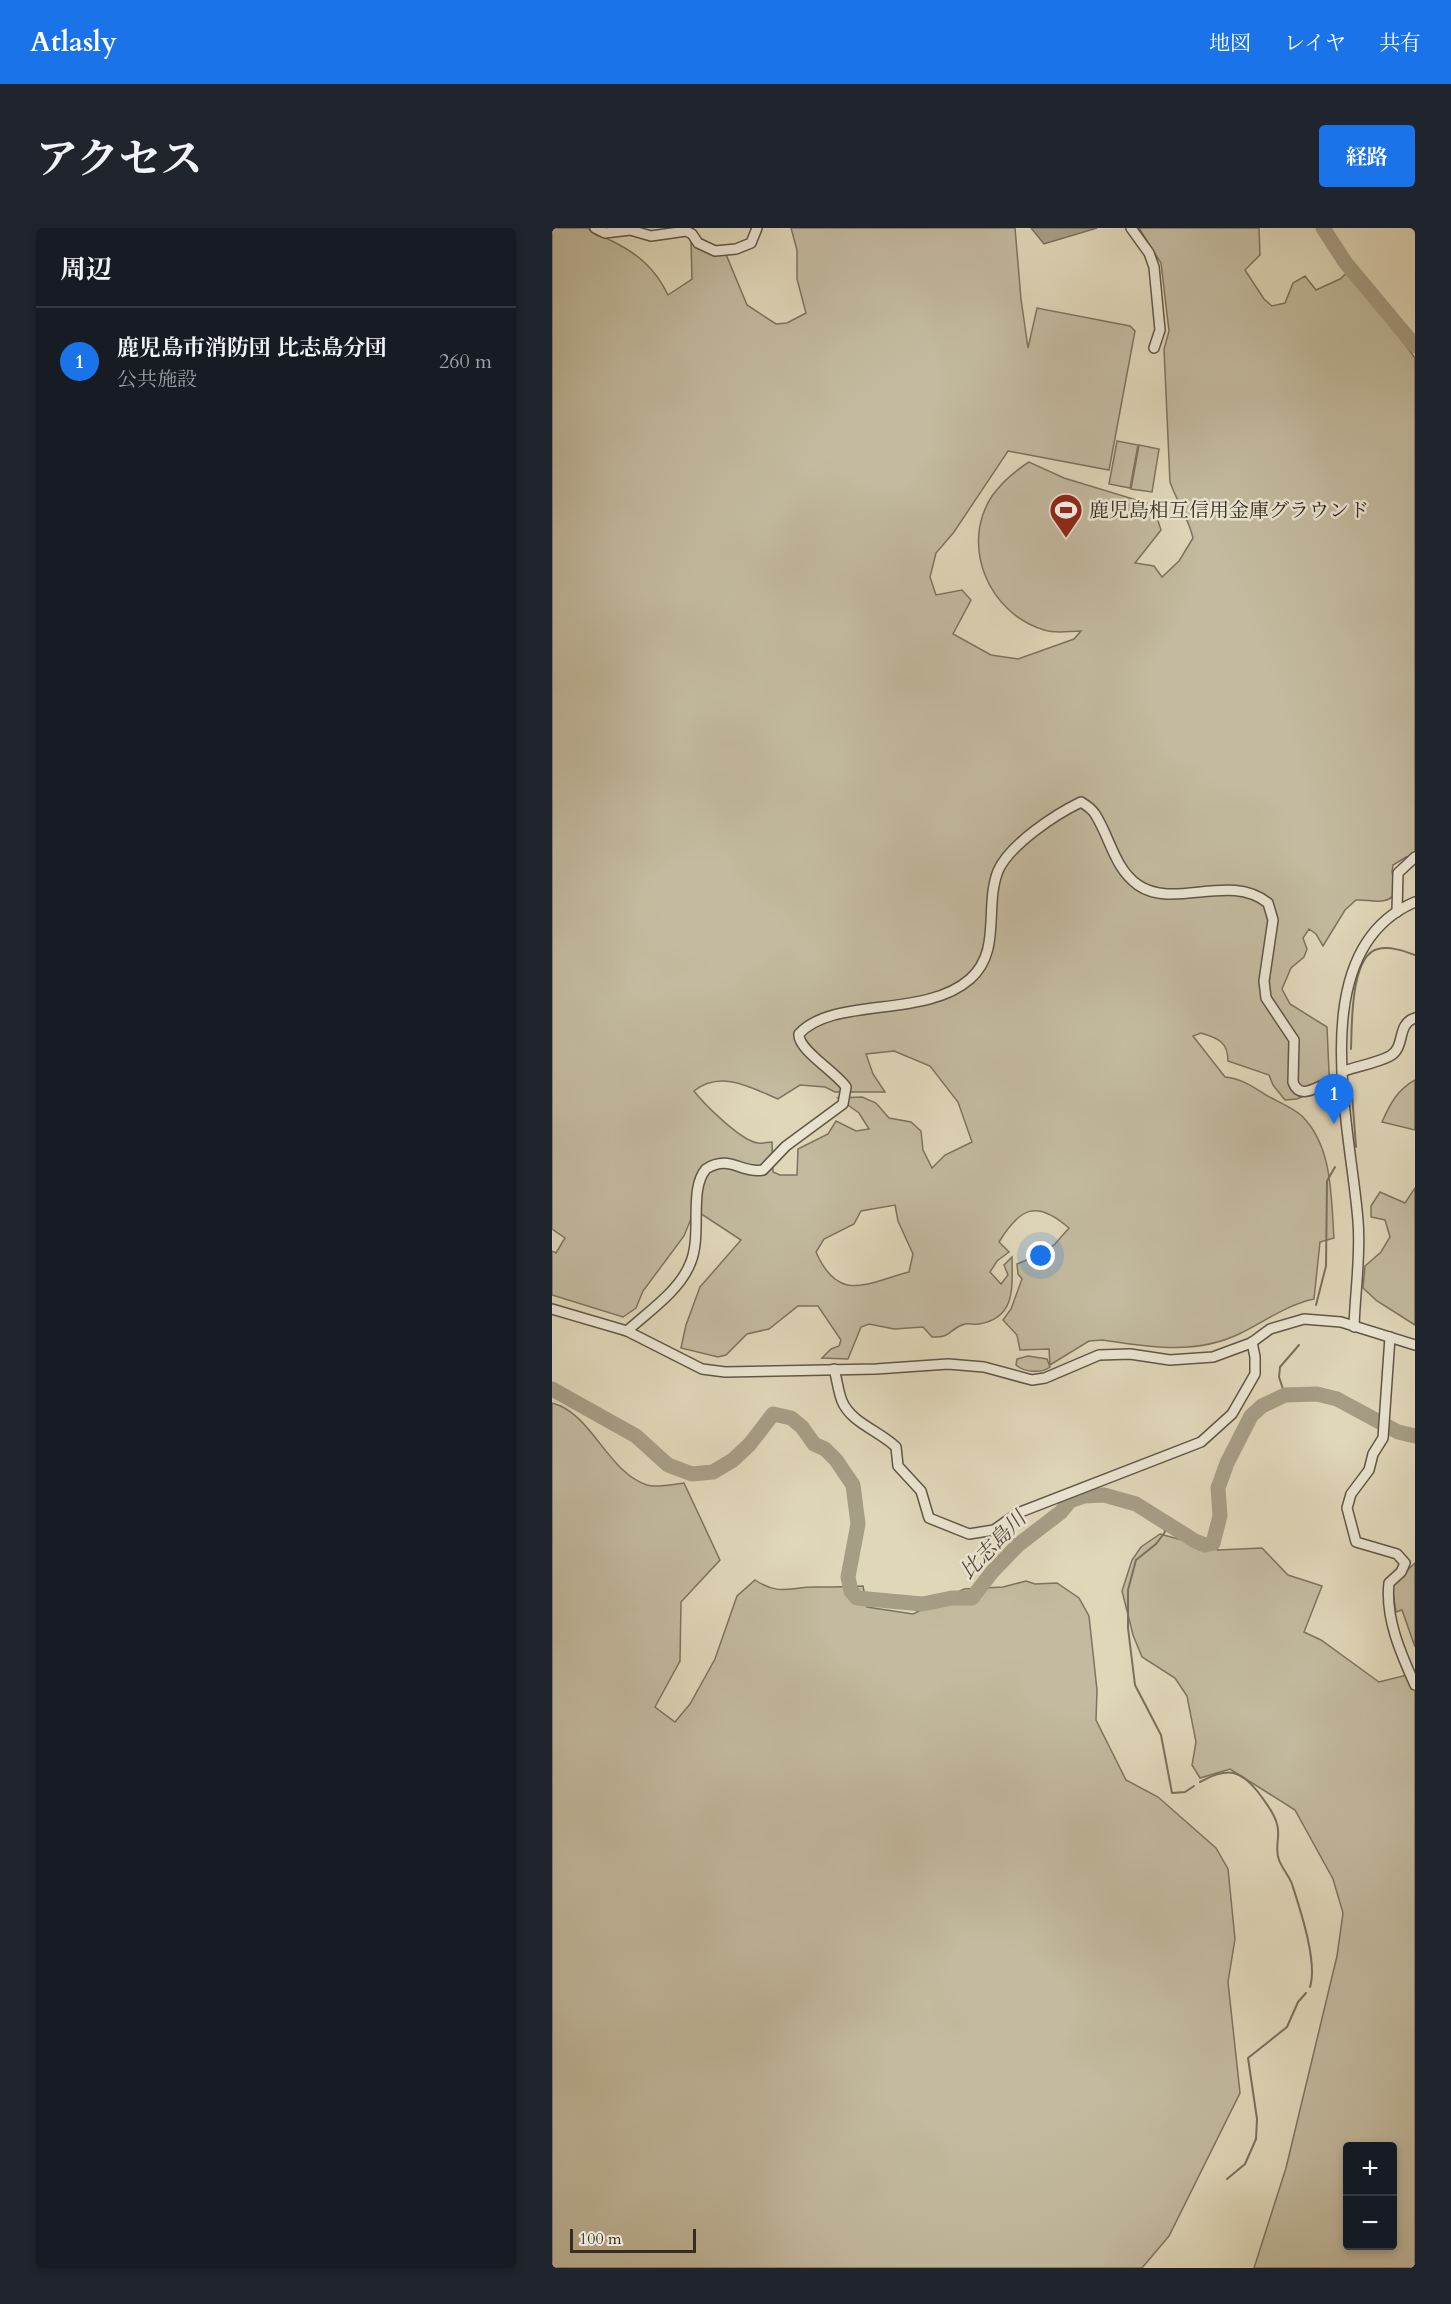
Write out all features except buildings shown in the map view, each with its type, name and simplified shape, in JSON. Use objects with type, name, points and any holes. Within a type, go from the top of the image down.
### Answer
[{"type":"street","points":[[595,228],[605,233],[630,230],[651,236],[686,231],[692,234],[698,243],[715,251],[726,251],[752,243],[757,228]]},
{"type":"street","points":[[1131,228],[1149,253],[1154,267],[1160,330],[1154,348]]},
{"type":"street","points":[[627,1331],[677,1285],[691,1263],[698,1234],[697,1185],[706,1169],[728,1162],[755,1171],[764,1170],[786,1146],[843,1104],[846,1087],[833,1070],[799,1042],[799,1034],[816,1022],[838,1015],[943,996],[972,978],[986,957],[994,883],[1003,864],[1026,839],[1055,816],[1082,802],[1095,814],[1113,853],[1138,885],[1151,891],[1169,893],[1242,891],[1268,903],[1273,920],[1264,981],[1266,998],[1294,1040],[1293,1082],[1295,1088],[1300,1092],[1308,1092],[1325,1084],[1345,1097]]},
{"type":"street","points":[[1397,912],[1398,873],[1415,857]]},
{"type":"street","points":[[1354,1327],[1358,1225],[1346,1134],[1343,1006],[1350,972],[1364,946],[1397,912],[1415,902]]},
{"type":"street","points":[[1344,1071],[1391,1056],[1399,1047],[1402,1029],[1406,1023],[1415,1018]]},
{"type":"street","points":[[552,1322],[555,1310],[627,1331],[702,1370],[725,1372],[948,1364],[984,1367],[1032,1380],[1045,1378],[1099,1355],[1130,1354],[1170,1360],[1192,1359],[1231,1352],[1252,1342],[1270,1329],[1304,1319],[1334,1321],[1415,1345]]},
{"type":"street","points":[[1390,1337],[1387,1407],[1383,1438],[1373,1454],[1369,1470],[1351,1494],[1347,1515],[1356,1542],[1397,1554],[1405,1563],[1401,1572],[1389,1583],[1388,1591],[1395,1637],[1415,1685]]},
{"type":"street","points":[[834,1369],[843,1403],[853,1416],[882,1433],[896,1447],[898,1466],[921,1491],[929,1518],[969,1534],[994,1530],[1018,1513],[1175,1454],[1213,1434],[1232,1414],[1255,1374],[1256,1357],[1252,1342]]},
{"type":"shaded area","points":[[552,228],[588,228],[596,235],[621,246],[651,269],[668,295],[692,279],[691,243],[708,249],[723,247],[747,305],[776,324],[787,323],[806,313],[797,279],[797,250],[791,228],[1015,228],[1028,348],[1037,308],[1130,326],[1135,331],[1109,470],[1008,451],[954,532],[936,553],[930,577],[936,595],[962,590],[971,600],[953,634],[991,655],[1018,659],[1074,639],[1081,631],[1049,631],[1024,621],[1008,609],[994,593],[985,575],[980,555],[979,535],[983,515],[996,491],[1024,465],[1029,462],[1064,478],[1153,505],[1161,530],[1135,563],[1154,566],[1162,577],[1179,561],[1193,538],[1170,482],[1164,349],[1169,331],[1161,263],[1139,228],[1259,228],[1260,255],[1245,270],[1264,299],[1272,306],[1285,303],[1293,283],[1305,276],[1316,290],[1340,279],[1350,270],[1415,358],[1415,856],[1406,857],[1393,865],[1396,892],[1392,897],[1383,901],[1356,900],[1345,910],[1323,946],[1316,934],[1309,929],[1303,938],[1307,949],[1304,957],[1291,968],[1282,989],[1290,1004],[1327,1027],[1330,1095],[1322,1088],[1297,1099],[1285,1100],[1273,1085],[1269,1075],[1228,1061],[1224,1045],[1217,1039],[1201,1033],[1193,1036],[1225,1077],[1247,1083],[1298,1113],[1312,1128],[1320,1142],[1331,1190],[1334,1238],[1320,1242],[1314,1299],[1285,1310],[1239,1334],[1206,1345],[1172,1348],[1103,1340],[1089,1341],[1050,1365],[1049,1349],[1020,1350],[1017,1335],[1003,1320],[1011,1309],[1022,1279],[1018,1274],[1017,1264],[1041,1254],[1055,1244],[1069,1228],[1047,1213],[1030,1211],[1014,1221],[999,1242],[1009,1252],[997,1261],[990,1272],[1001,1284],[1008,1275],[1004,1265],[1012,1257],[1012,1289],[1006,1308],[991,1321],[965,1324],[939,1337],[932,1337],[923,1327],[894,1329],[869,1324],[861,1327],[848,1359],[822,1358],[831,1349],[839,1346],[841,1340],[818,1306],[798,1306],[769,1329],[747,1334],[726,1355],[718,1357],[681,1348],[686,1325],[700,1287],[741,1240],[703,1215],[693,1214],[684,1236],[643,1291],[636,1308],[623,1317],[552,1295],[552,1251],[556,1253],[565,1238],[552,1229]],"holes":[[[894,1051],[930,1066],[958,1102],[972,1142],[945,1155],[932,1168],[923,1150],[921,1131],[911,1122],[889,1118],[876,1103],[862,1097],[838,1098],[859,1113],[869,1129],[856,1131],[836,1121],[828,1134],[798,1149],[797,1175],[780,1175],[773,1172],[772,1142],[758,1143],[742,1136],[714,1113],[694,1091],[704,1085],[725,1081],[746,1086],[778,1099],[800,1085],[825,1087],[835,1092],[885,1092],[873,1074],[866,1054]],[[895,1205],[898,1221],[913,1254],[909,1272],[855,1286],[834,1279],[816,1252],[824,1239],[854,1224],[861,1211]]]},
{"type":"shaded area","points":[[1031,228],[1097,228],[1044,244]]},
{"type":"shaded area","points":[[1117,441],[1138,445],[1130,488],[1109,484]]},
{"type":"shaded area","points":[[1139,445],[1159,449],[1152,492],[1131,489]]},
{"type":"shaded area","points":[[1415,1080],[1415,1130],[1382,1122],[1395,1098],[1403,1088]]},
{"type":"shaded area","points":[[1415,1188],[1415,1325],[1377,1301],[1363,1288],[1365,1266],[1381,1252],[1390,1237],[1385,1220],[1371,1217],[1371,1206],[1380,1192],[1405,1203]]},
{"type":"shaded area","points":[[1028,1356],[1047,1359],[1050,1367],[1042,1371],[1033,1371],[1016,1365],[1017,1359]]},
{"type":"shaded area","points":[[552,1403],[578,1418],[621,1468],[633,1478],[651,1486],[684,1483],[720,1560],[681,1602],[680,1661],[655,1707],[675,1722],[690,1704],[715,1659],[737,1596],[755,1580],[771,1588],[785,1590],[863,1586],[867,1607],[913,1614],[964,1589],[1003,1587],[1026,1581],[1035,1584],[1057,1583],[1079,1598],[1089,1616],[1097,1690],[1096,1720],[1126,1780],[1158,1797],[1216,1848],[1228,1869],[1235,1939],[1228,1982],[1240,2093],[1169,2236],[1142,2268],[552,2268]]},
{"type":"shaded area","points":[[1160,1534],[1218,1550],[1262,1548],[1288,1575],[1322,1586],[1304,1632],[1321,1640],[1379,1682],[1415,1673],[1415,2268],[1254,2268],[1286,2168],[1337,1956],[1343,1913],[1333,1879],[1295,1810],[1230,1769],[1200,1778],[1192,1765],[1196,1742],[1187,1696],[1175,1678],[1142,1657],[1133,1635],[1122,1591],[1132,1560],[1141,1547]]},
{"type":"shaded area","points":[[1415,1563],[1415,1647],[1402,1610],[1396,1612],[1392,1585]]},
{"type":"waterway","points":[[1323,228],[1345,262],[1415,346]]},
{"type":"waterway","points":[[1351,1049],[1354,993],[1362,964],[1369,954],[1378,949],[1387,948],[1415,955]]},
{"type":"waterway","points":[[1352,1094],[1356,1147]]},
{"type":"waterway","points":[[1316,1305],[1326,1266],[1327,1181],[1335,1167]]},
{"type":"waterway","points":[[1285,1395],[1279,1377],[1280,1367],[1299,1345]]},
{"type":"waterway","name":"比志島川","points":[[552,1389],[636,1436],[668,1465],[692,1474],[713,1472],[733,1460],[750,1444],[773,1414],[791,1418],[802,1427],[814,1444],[825,1449],[836,1460],[853,1485],[858,1524],[848,1577],[851,1591],[857,1598],[922,1604],[952,1598],[972,1598],[992,1572],[1018,1545],[1061,1512],[1070,1501],[1084,1496],[1104,1495],[1136,1504],[1195,1541],[1205,1545],[1213,1543],[1220,1516],[1218,1488],[1227,1463],[1251,1416],[1262,1406],[1285,1395],[1317,1394],[1337,1399],[1398,1432],[1415,1436]]},
{"type":"waterway","points":[[1163,1522],[1165,1532],[1156,1544],[1136,1560],[1128,1590],[1128,1628],[1135,1685],[1161,1735],[1172,1793],[1185,1792],[1194,1786]]},
{"type":"waterway","points":[[1200,1782],[1219,1774],[1234,1773],[1254,1787],[1272,1812],[1278,1828],[1278,1856],[1292,1884],[1307,1936],[1312,1964],[1310,1987]]},
{"type":"waterway","points":[[1227,2179],[1245,2164],[1256,2139],[1257,2119],[1248,2058],[1287,2027],[1298,2002],[1306,1993]]},
{"type":"place","name":"鹿児島相互信用金庫グラウンド","points":[[1066,539]]},
{"type":"place","name":"鹿児島市消防団 比志島分団","points":[[1334,1124]]}]
